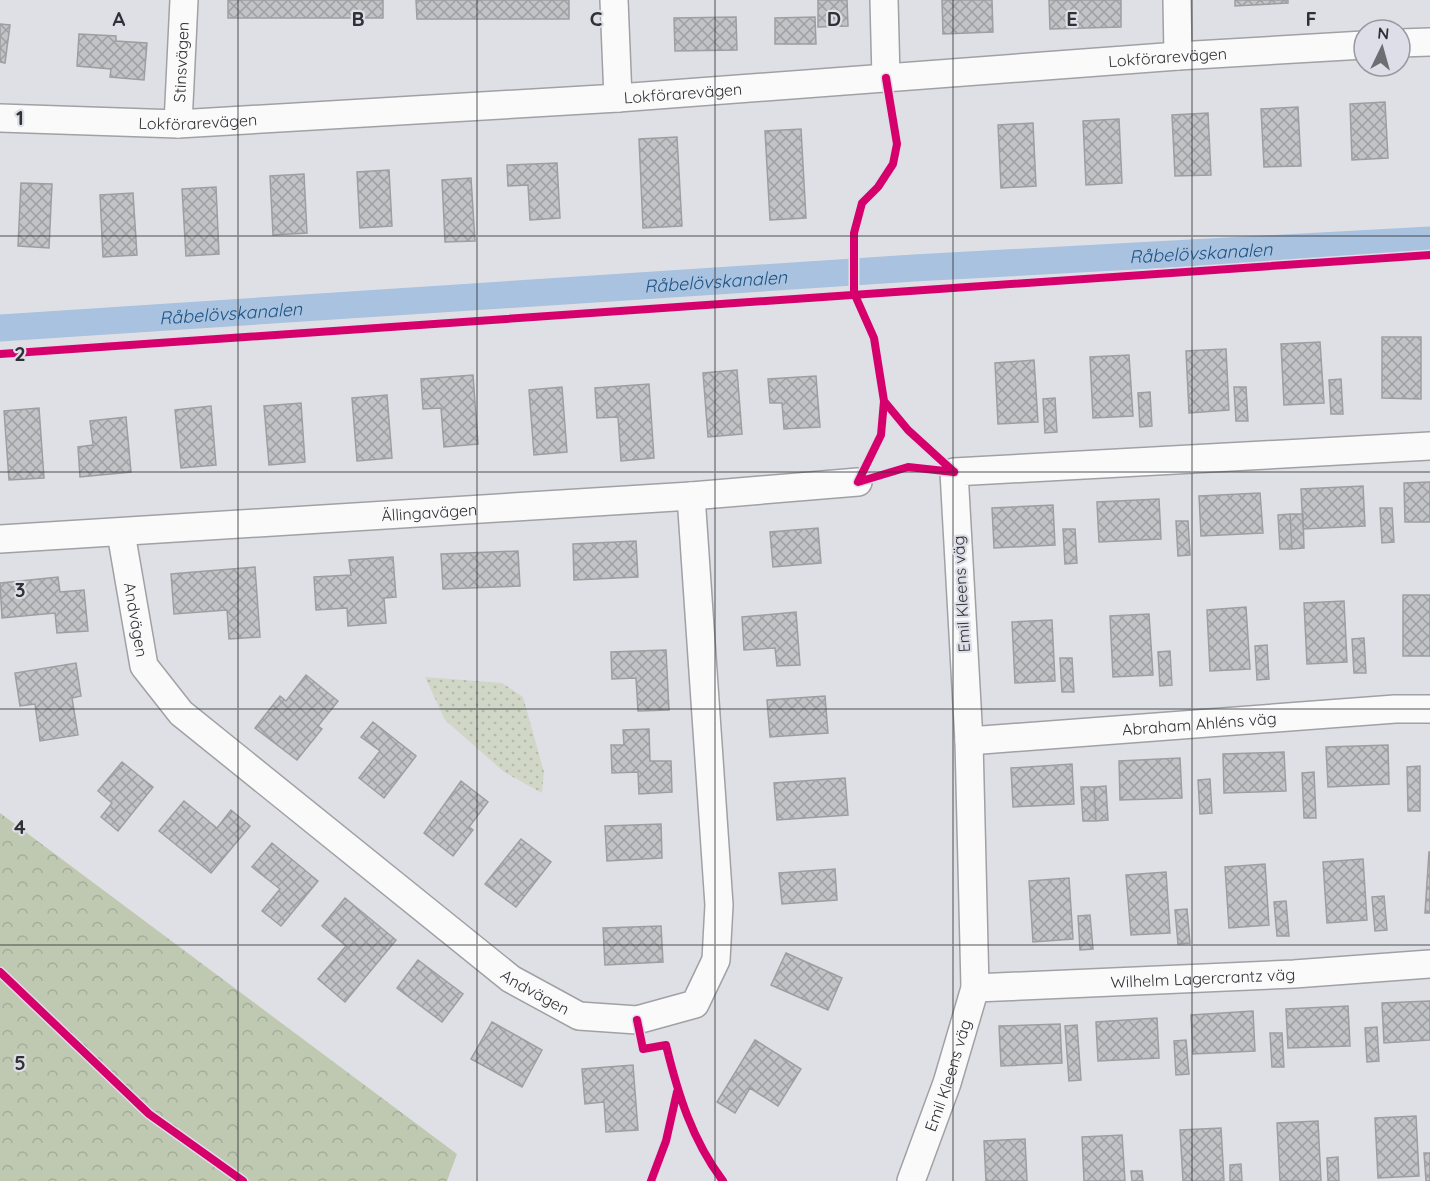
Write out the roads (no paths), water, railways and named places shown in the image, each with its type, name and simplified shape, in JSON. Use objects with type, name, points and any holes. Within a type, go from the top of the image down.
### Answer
[{"type":"street","name":"Stinsvägen","points":[[178,124],[184,0]]},
{"type":"street","points":[[614,0],[618,98]]},
{"type":"street","points":[[884,0],[886,78]]},
{"type":"street","points":[[1177,0],[1178,56]]},
{"type":"street","points":[[1412,43],[1430,42]]},
{"type":"street","name":"Lokförarevägen","points":[[0,118],[178,124],[618,98],[1178,56],[1352,46]]},
{"type":"street","name":"Emil Kleens väg","points":[[911,1181],[947,1083],[975,988],[969,741],[954,472],[1430,446]]},
{"type":"street","name":"Ällingavägen","points":[[0,539],[691,496],[858,482]]},
{"type":"street","name":"Andvägen","points":[[121,533],[144,666],[181,713],[511,979],[579,1016],[637,1020],[694,1004],[716,960],[719,905],[691,496]]},
{"type":"street","name":"Abraham Ahléns väg","points":[[969,741],[1395,709],[1430,709]]},
{"type":"street","name":"Wilhelm Lagercrantz väg","points":[[975,988],[1294,974],[1430,964]]},
{"type":"waterway","name":"Råbelövskanalen","points":[[0,328],[914,268],[1430,240]]}]
